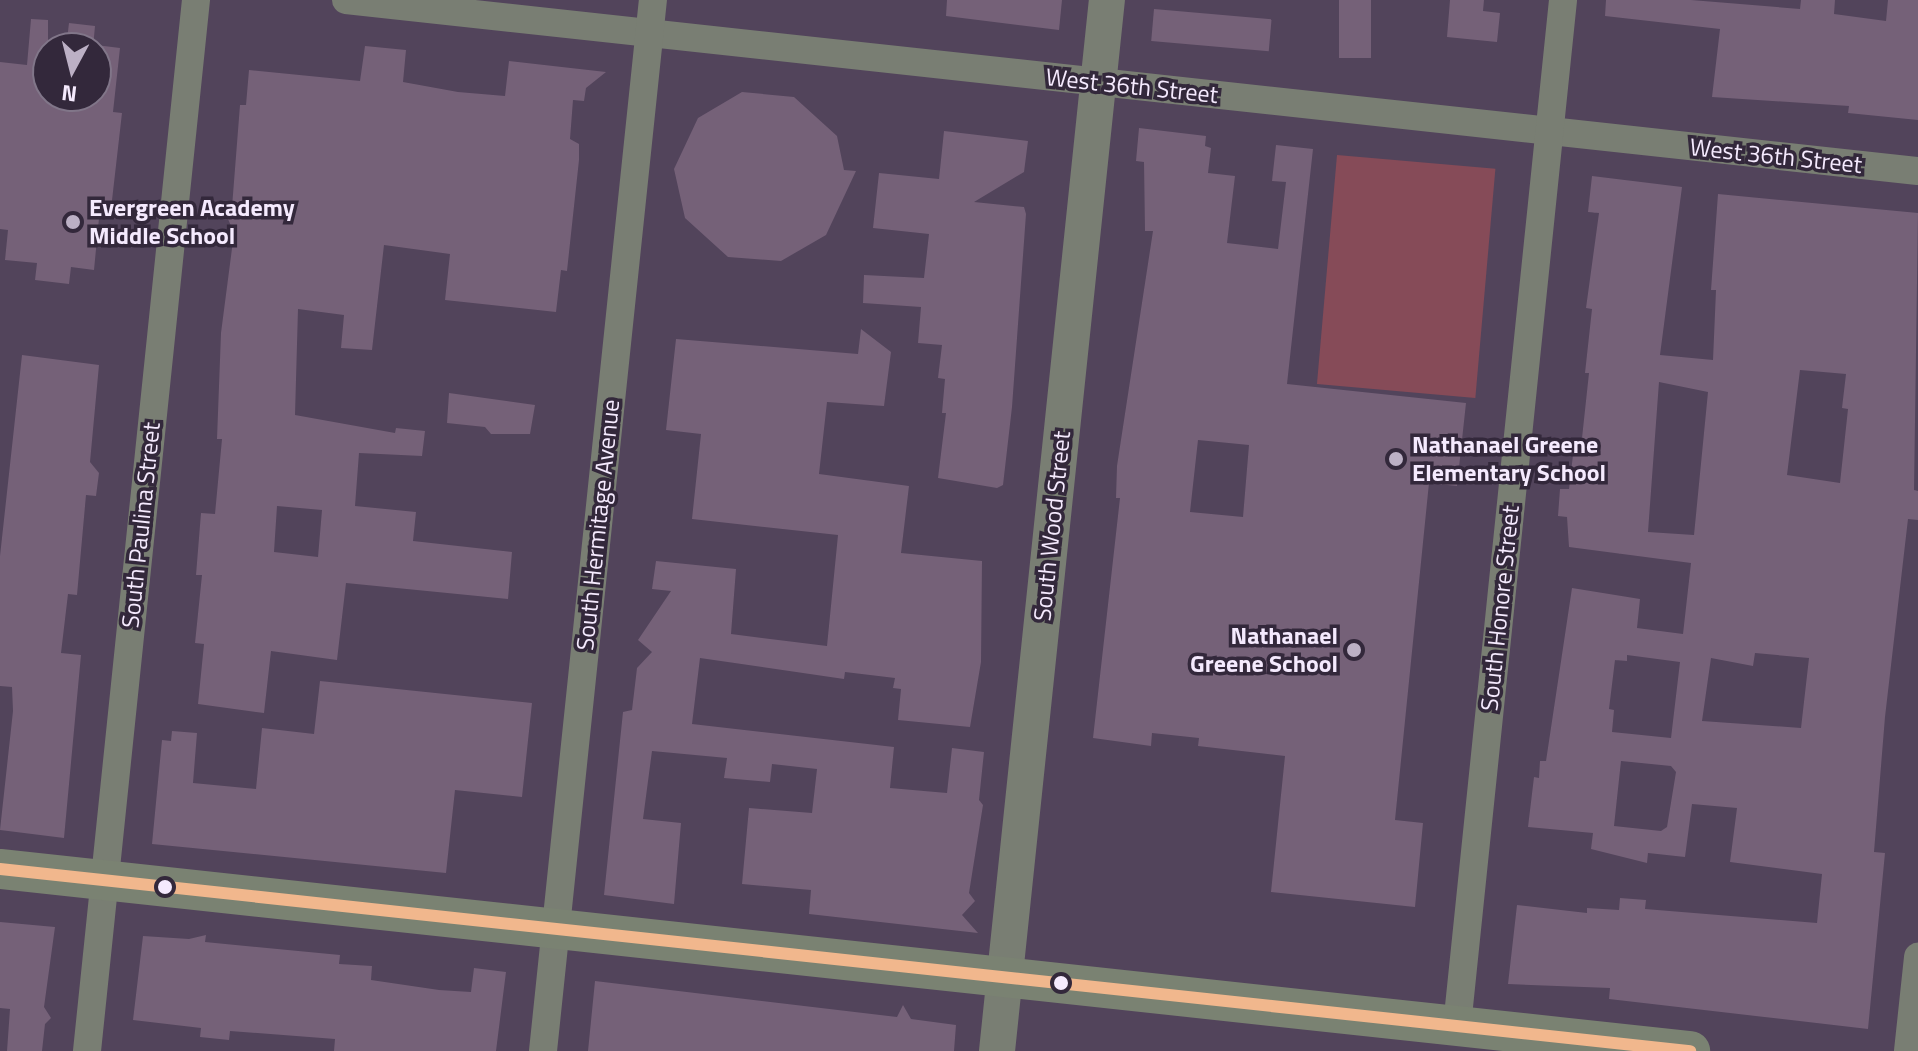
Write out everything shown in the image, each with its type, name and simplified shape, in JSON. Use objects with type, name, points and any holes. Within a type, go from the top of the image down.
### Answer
[{"type":"main road","points":[[0,869],[1690,1051]]},
{"type":"street","name":"South Paulina Street","points":[[87,1051],[196,0]]},
{"type":"street","name":"West 36th Street","points":[[346,0],[1918,171]]},
{"type":"street","name":"South Hermitage Avenue","points":[[543,1051],[653,0]]},
{"type":"street","name":"South Wood Street","points":[[997,1051],[1107,0]]},
{"type":"street","name":"South Honore Street","points":[[1457,1026],[1563,0]]},
{"type":"street","points":[[1908,1051],[1918,957]]},
{"type":"shaded area","points":[[1337,155],[1495,169],[1475,398],[1317,384]]},
{"type":"building","points":[[947,0],[1062,0],[1059,30],[946,16]]},
{"type":"building","points":[[1339,0],[1371,0],[1371,58],[1339,58]]},
{"type":"building","points":[[1450,0],[1484,0],[1483,11],[1500,13],[1497,42],[1447,37]]},
{"type":"building","points":[[1606,0],[1691,0],[1800,9],[1801,0],[1835,0],[1834,14],[1886,21],[1888,0],[1918,0],[1918,120],[1848,113],[1849,106],[1712,97],[1720,29],[1605,16]]},
{"type":"building","points":[[1154,9],[1272,19],[1269,51],[1151,41]]},
{"type":"building","points":[[31,19],[48,20],[48,32],[32,32],[32,112],[112,112],[112,47],[120,48],[113,112],[122,113],[111,209],[100,208],[94,270],[71,267],[69,284],[35,280],[37,263],[5,260],[8,230],[0,229],[0,62],[27,65]]},
{"type":"building","points":[[69,23],[95,26],[94,32],[68,32]]},
{"type":"building","points":[[365,46],[406,50],[403,82],[458,92],[505,96],[509,61],[606,72],[586,88],[584,101],[573,100],[570,139],[579,144],[579,160],[567,271],[561,270],[556,312],[445,300],[450,254],[384,245],[372,350],[341,348],[344,315],[298,309],[295,415],[395,433],[396,428],[425,431],[422,456],[359,453],[355,506],[416,512],[413,541],[512,552],[508,599],[346,583],[337,660],[271,651],[264,713],[198,704],[204,644],[195,643],[202,575],[196,575],[201,513],[215,514],[222,439],[217,439],[221,333],[234,233],[225,212],[232,207],[240,105],[246,105],[249,70],[360,81]],"holes":[[[277,506],[322,510],[318,557],[274,552]]]},
{"type":"building","points":[[742,92],[794,97],[837,136],[844,170],[856,171],[826,235],[781,261],[728,257],[685,218],[674,169],[698,118]]},
{"type":"building","points":[[1139,128],[1206,136],[1205,146],[1211,148],[1208,173],[1235,176],[1227,243],[1278,249],[1286,182],[1272,181],[1276,145],[1313,149],[1287,384],[1466,403],[1457,486],[1429,483],[1395,820],[1423,823],[1415,907],[1271,892],[1285,756],[1198,746],[1199,738],[1152,733],[1151,746],[1093,738],[1120,498],[1116,498],[1117,466],[1153,231],[1145,231],[1144,162],[1136,161]],"holes":[[[1198,440],[1249,445],[1243,517],[1190,512]]]},
{"type":"building","points":[[944,131],[1028,141],[1024,172],[974,202],[1024,207],[1026,214],[1012,407],[1003,485],[997,488],[938,478],[946,413],[942,413],[945,379],[938,378],[942,345],[918,343],[921,307],[863,303],[864,275],[924,278],[929,234],[873,228],[879,173],[939,179]]},
{"type":"building","points":[[1592,176],[1682,187],[1660,355],[1713,360],[1716,290],[1711,290],[1718,194],[1918,213],[1914,490],[1918,491],[1918,520],[1908,519],[1885,717],[1874,852],[1885,853],[1868,1029],[1609,999],[1610,988],[1508,984],[1517,905],[1587,913],[1587,908],[1619,910],[1620,898],[1646,900],[1645,909],[1817,923],[1822,874],[1730,862],[1737,808],[1692,804],[1685,857],[1648,853],[1647,863],[1591,849],[1593,833],[1528,827],[1534,777],[1539,778],[1540,761],[1546,761],[1572,588],[1640,599],[1637,628],[1683,634],[1691,563],[1569,547],[1567,517],[1558,516],[1560,489],[1569,489],[1575,438],[1582,438],[1589,373],[1585,373],[1592,309],[1586,308],[1599,213],[1588,212]],"holes":[[[1800,370],[1846,374],[1842,408],[1848,409],[1840,483],[1787,475]],[[1659,382],[1708,392],[1694,535],[1648,532]],[[1755,653],[1809,658],[1801,728],[1702,721],[1711,658],[1753,666]],[[1627,655],[1680,662],[1671,738],[1612,732],[1614,710],[1609,709],[1615,660],[1627,661]],[[1621,761],[1671,766],[1676,772],[1667,827],[1661,831],[1614,826]]]},
{"type":"building","points":[[861,329],[891,352],[884,406],[827,402],[819,474],[909,486],[901,553],[982,561],[981,662],[970,727],[898,720],[901,689],[893,688],[895,678],[845,672],[844,679],[700,658],[692,724],[894,747],[890,788],[947,793],[952,748],[984,752],[979,800],[983,805],[969,893],[975,901],[962,915],[978,933],[809,914],[811,890],[742,884],[749,808],[812,813],[817,769],[772,764],[770,782],[724,778],[727,758],[652,751],[643,819],[681,823],[674,904],[604,895],[623,712],[632,710],[637,668],[652,652],[638,640],[671,591],[652,589],[656,561],[736,569],[731,634],[827,646],[838,535],[692,519],[701,434],[666,430],[676,339],[858,354]]},
{"type":"building","points":[[22,355],[99,365],[90,462],[99,473],[96,496],[86,495],[77,595],[68,594],[61,653],[81,655],[64,838],[0,830],[13,711],[12,687],[0,686],[0,556]]},
{"type":"building","points":[[449,393],[535,405],[530,434],[491,434],[485,427],[447,423]]},
{"type":"building","points":[[320,681],[532,703],[522,797],[455,790],[446,873],[152,844],[162,740],[171,741],[172,731],[197,733],[193,783],[256,789],[262,728],[314,734]]},
{"type":"building","points":[[0,922],[55,927],[44,1007],[51,1018],[45,1024],[42,1051],[7,1051],[10,1009],[0,1008]]},
{"type":"building","points":[[206,935],[205,942],[340,955],[339,964],[372,966],[371,980],[439,990],[471,992],[474,968],[506,972],[496,1051],[334,1051],[335,1039],[230,1031],[229,1040],[200,1037],[201,1028],[133,1020],[143,936],[189,939]]},
{"type":"building","points":[[595,981],[897,1017],[903,1005],[911,1019],[956,1025],[954,1051],[588,1051]]},
{"type":"transit line","points":[[0,869],[1690,1051]]},
{"type":"place","name":"Evergreen Academy Middle School","points":[[73,222]]},
{"type":"place","name":"Nathanael Greene Elementary School","points":[[1396,459]]},
{"type":"place","name":"Nathanael Greene School","points":[[1354,650]]}]
